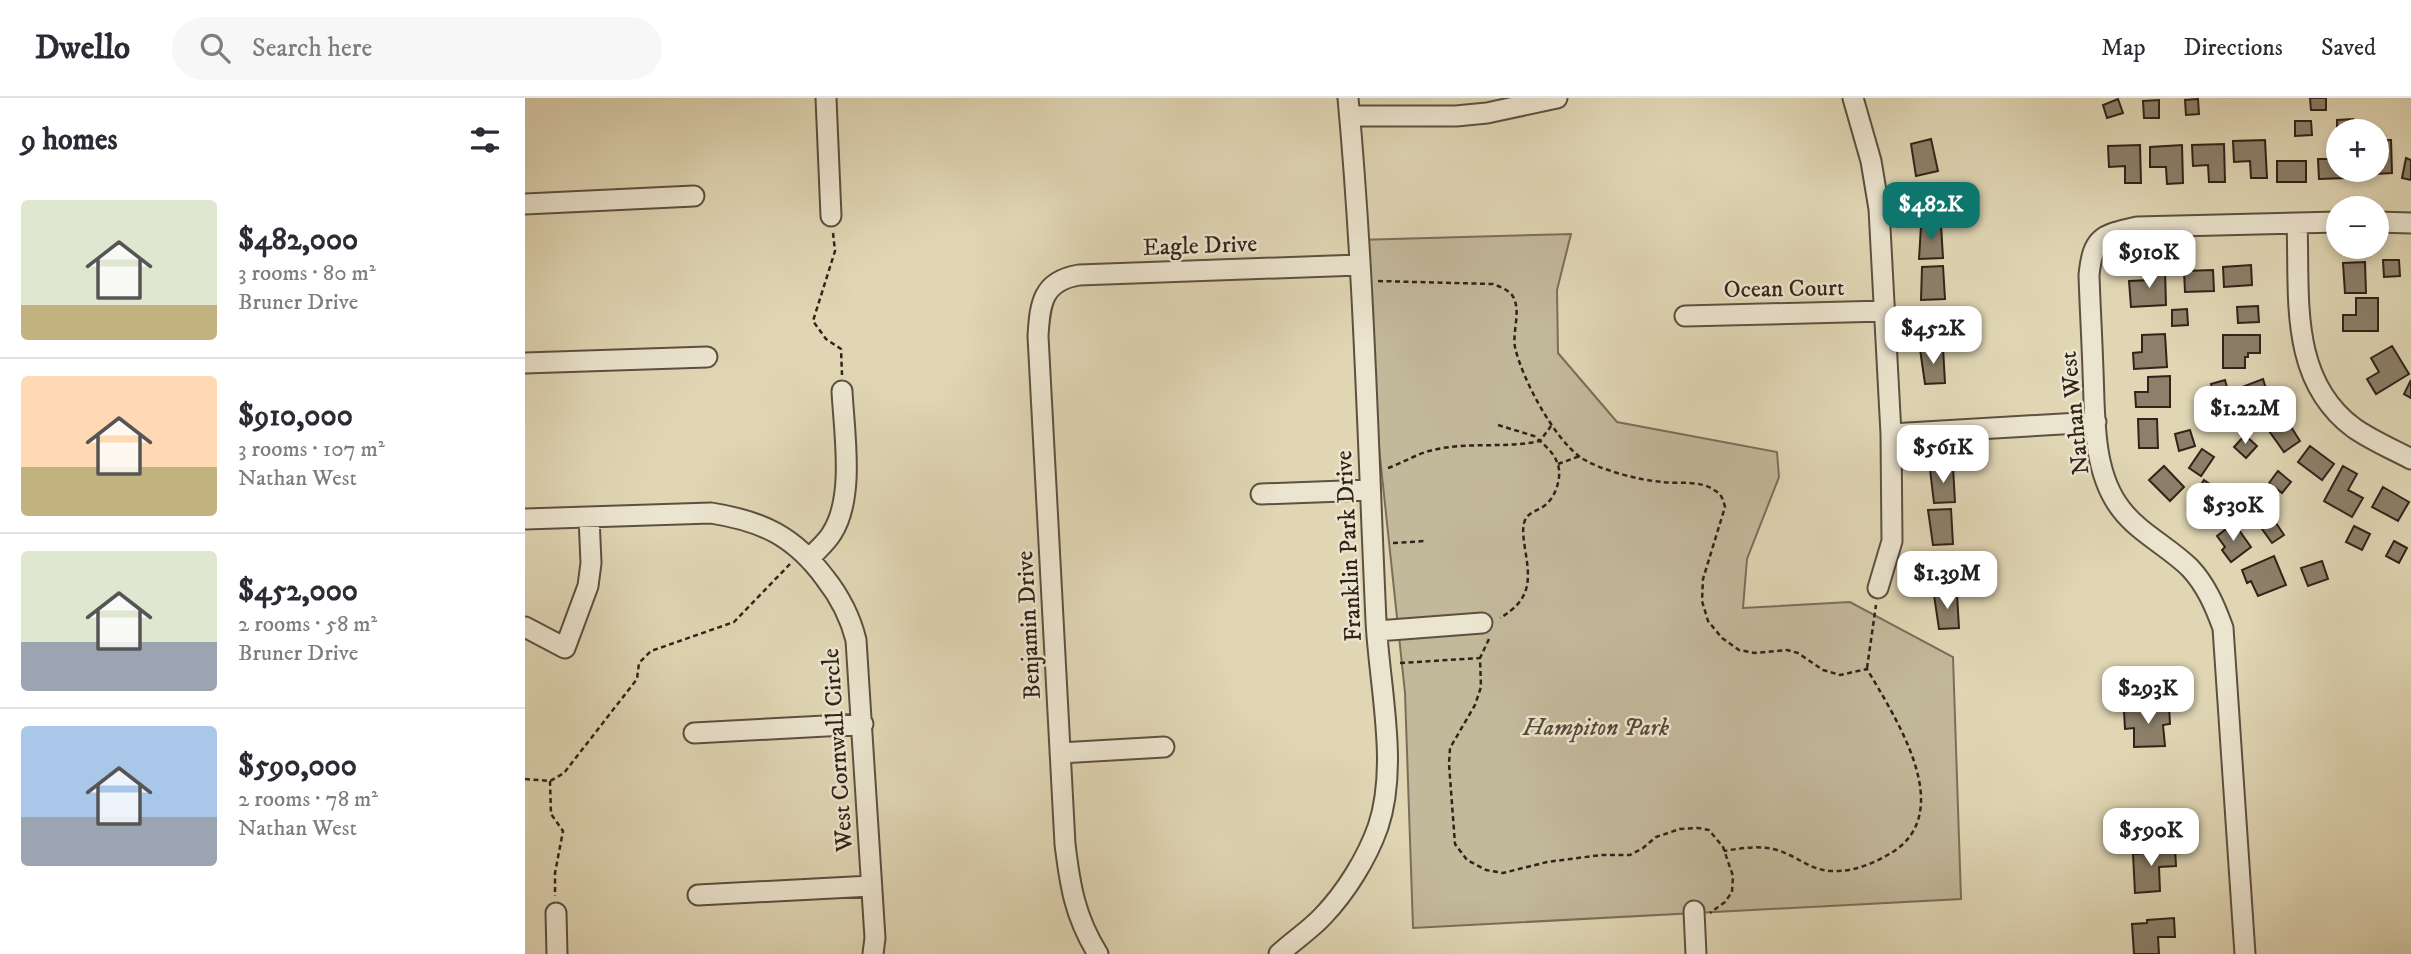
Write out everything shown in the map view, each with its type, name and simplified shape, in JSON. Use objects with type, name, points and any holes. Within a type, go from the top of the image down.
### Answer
[{"type":"street","points":[[826,98],[831,216]]},
{"type":"street","points":[[1349,107],[1456,116],[1487,113],[1556,98]]},
{"type":"street","points":[[1853,98],[1871,161],[1879,209],[1885,311],[1891,434],[1892,541],[1878,588]]},
{"type":"street","name":"Franklin Park Drive","points":[[1279,954],[1321,919],[1359,866],[1378,826],[1388,763],[1377,631],[1349,107]]},
{"type":"street","points":[[525,204],[694,196]]},
{"type":"street","points":[[2326,222],[2297,223],[2300,318],[2306,360],[2316,385],[2343,418],[2356,429],[2411,459]]},
{"type":"street","points":[[2389,222],[2411,223]]},
{"type":"street","name":"Nathan West","points":[[2245,954],[2223,628],[2213,601],[2196,575],[2131,520],[2111,494],[2102,468],[2095,422],[2089,275],[2091,256],[2097,242],[2112,233],[2137,227],[2297,223]]},
{"type":"street","name":"Eagle Drive","points":[[1047,290],[1068,276],[1079,275],[1359,273]]},
{"type":"street","name":"Benjamin Drive","points":[[1047,290],[1039,310],[1038,337],[1070,888],[1076,911],[1097,953]]},
{"type":"street","name":"Ocean Court","points":[[1685,316],[1885,311]]},
{"type":"street","points":[[525,363],[707,356]]},
{"type":"street","points":[[806,554],[832,533],[844,500],[842,391]]},
{"type":"street","points":[[1891,434],[2095,422]]},
{"type":"street","points":[[1261,494],[1370,490]]},
{"type":"street","name":"West Cornwall Circle","points":[[525,520],[688,512],[734,517],[787,538],[806,554],[837,594],[852,621],[858,652],[875,938],[873,954]]},
{"type":"street","points":[[525,627],[565,649],[588,586],[591,563],[589,517]]},
{"type":"street","points":[[1377,631],[1490,626]]},
{"type":"street","points":[[694,733],[863,724]]},
{"type":"street","points":[[1061,753],[1164,747]]},
{"type":"street","points":[[698,895],[871,886]]},
{"type":"street","points":[[556,913],[557,954]]},
{"type":"street","points":[[1694,916],[1696,954]]},
{"type":"path","points":[[831,216],[835,251],[813,321],[826,340],[841,349],[842,391]]},
{"type":"path","points":[[1359,273],[1493,284],[1505,289],[1512,295],[1516,306],[1515,345],[1519,360],[1551,426],[1580,457],[1609,470],[1651,481],[1713,488],[1722,496],[1725,507],[1703,579],[1702,601],[1708,621],[1722,638],[1739,650],[1755,653],[1787,650],[1798,653],[1823,670],[1840,675],[1867,669]]},
{"type":"path","points":[[1498,425],[1534,436],[1559,464],[1555,495],[1545,506],[1531,512],[1525,520],[1523,535],[1528,587],[1521,602],[1490,626],[1480,658],[1481,687],[1475,705],[1450,748],[1455,844],[1467,860],[1486,870],[1503,873],[1547,862],[1601,855],[1630,855],[1656,837],[1680,830],[1709,830],[1724,851],[1733,876],[1732,891],[1717,909],[1694,916]]},
{"type":"path","points":[[1370,469],[1389,468],[1430,451],[1524,445],[1540,441],[1551,426]]},
{"type":"path","points":[[1559,464],[1580,457]]},
{"type":"path","points":[[1393,543],[1425,541]]},
{"type":"path","points":[[525,779],[550,781],[564,773],[637,679],[639,663],[650,651],[734,622],[806,554]]},
{"type":"path","points":[[1724,851],[1763,847],[1779,850],[1812,868],[1844,871],[1879,860],[1896,850],[1910,836],[1919,819],[1922,796],[1919,775],[1907,745],[1867,669],[1878,588]]},
{"type":"path","points":[[1400,663],[1480,658]]},
{"type":"path","points":[[550,781],[551,814],[563,831],[555,873],[556,913]]},
{"type":"green space","name":"Hampiton Park","points":[[1571,234],[1557,290],[1558,353],[1617,422],[1777,452],[1779,477],[1747,559],[1743,608],[1850,602],[1953,657],[1961,899],[1413,928],[1405,693],[1357,240]]},
{"type":"building","points":[[2310,98],[2326,98],[2326,110],[2311,110]]},
{"type":"building","points":[[2118,99],[2123,113],[2107,118],[2103,105]]},
{"type":"building","points":[[2198,99],[2199,114],[2186,115],[2185,100]]},
{"type":"building","points":[[2159,100],[2159,118],[2144,118],[2143,101]]},
{"type":"building","points":[[2295,121],[2311,121],[2312,135],[2295,136]]},
{"type":"building","points":[[1931,139],[1938,171],[1916,176],[1911,144]]},
{"type":"building","points":[[2265,140],[2267,178],[2251,178],[2250,161],[2234,162],[2233,141]]},
{"type":"building","points":[[2389,140],[2391,140],[2392,173],[2389,173]]},
{"type":"building","points":[[2224,144],[2225,182],[2209,182],[2208,165],[2193,166],[2192,145]]},
{"type":"building","points":[[2140,145],[2141,183],[2125,183],[2125,166],[2109,167],[2108,146]]},
{"type":"building","points":[[2182,145],[2183,183],[2167,184],[2166,167],[2150,167],[2150,147]]},
{"type":"building","points":[[2406,158],[2411,160],[2411,180],[2402,178]]},
{"type":"building","points":[[2318,159],[2326,159],[2326,179],[2319,179]]},
{"type":"building","points":[[2277,161],[2306,161],[2306,182],[2277,182]]},
{"type":"building","points":[[1939,183],[1940,215],[1917,216],[1918,184]]},
{"type":"building","points":[[1941,225],[1943,258],[1919,259],[1921,226]]},
{"type":"building","points":[[2383,260],[2399,260],[2400,276],[2384,277]]},
{"type":"building","points":[[2365,262],[2366,293],[2345,293],[2343,263]]},
{"type":"building","points":[[2251,265],[2252,285],[2224,287],[2223,267]]},
{"type":"building","points":[[1943,266],[1945,299],[1921,300],[1922,267]]},
{"type":"building","points":[[2165,269],[2166,305],[2131,307],[2129,281],[2150,280],[2149,270]]},
{"type":"building","points":[[2213,270],[2214,291],[2185,292],[2184,271]]},
{"type":"building","points":[[2356,298],[2378,298],[2378,331],[2343,331],[2343,315],[2356,315]]},
{"type":"building","points":[[2258,306],[2259,322],[2238,323],[2237,307]]},
{"type":"building","points":[[2187,309],[2188,325],[2172,326],[2172,310]]},
{"type":"building","points":[[2165,334],[2167,367],[2134,369],[2133,353],[2142,352],[2142,335]]},
{"type":"building","points":[[2223,335],[2260,335],[2260,353],[2248,353],[2248,357],[2245,357],[2245,368],[2223,368]]},
{"type":"building","points":[[2392,346],[2409,374],[2376,394],[2367,379],[2379,372],[2371,358]]},
{"type":"building","points":[[1943,348],[1945,383],[1925,384],[1920,349]]},
{"type":"building","points":[[2170,376],[2170,407],[2136,407],[2135,392],[2148,392],[2148,377]]},
{"type":"building","points":[[2263,379],[2268,395],[2273,393],[2278,406],[2247,418],[2242,405],[2249,403],[2242,387]]},
{"type":"building","points":[[2225,380],[2229,395],[2215,399],[2211,384]]},
{"type":"building","points":[[2411,380],[2411,398],[2404,394]]},
{"type":"building","points":[[2284,416],[2300,441],[2284,452],[2267,428]]},
{"type":"building","points":[[2138,419],[2157,419],[2158,448],[2139,448]]},
{"type":"building","points":[[2190,430],[2195,446],[2179,451],[2175,434]]},
{"type":"building","points":[[2245,435],[2257,446],[2246,458],[2234,447]]},
{"type":"building","points":[[2310,446],[2334,464],[2322,480],[2298,462]]},
{"type":"building","points":[[2202,449],[2214,457],[2201,476],[2189,468]]},
{"type":"building","points":[[2164,466],[2184,487],[2170,501],[2149,480]]},
{"type":"building","points":[[2343,466],[2357,474],[2348,490],[2363,498],[2352,517],[2324,501]]},
{"type":"building","points":[[1953,467],[1955,502],[1934,503],[1930,469]]},
{"type":"building","points":[[2278,471],[2291,482],[2282,493],[2269,483]]},
{"type":"building","points":[[2204,480],[2230,498],[2210,527],[2196,518],[2201,511],[2189,503]]},
{"type":"building","points":[[2383,487],[2409,502],[2398,521],[2372,507]]},
{"type":"building","points":[[1951,509],[1953,544],[1933,545],[1928,510]]},
{"type":"building","points":[[2274,520],[2284,535],[2272,543],[2262,529]]},
{"type":"building","points":[[2234,523],[2251,547],[2231,562],[2222,550],[2225,547],[2217,536]]},
{"type":"building","points":[[2354,526],[2370,534],[2362,550],[2346,542]]},
{"type":"building","points":[[2394,541],[2407,548],[2399,563],[2386,556]]},
{"type":"building","points":[[1956,552],[1958,586],[1937,588],[1933,553]]},
{"type":"building","points":[[2274,556],[2286,585],[2258,596],[2251,581],[2247,583],[2242,570]]},
{"type":"building","points":[[2322,561],[2328,579],[2308,586],[2301,568]]},
{"type":"building","points":[[1957,594],[1959,628],[1939,629],[1934,595]]},
{"type":"building","points":[[2169,706],[2170,724],[2163,725],[2165,746],[2134,747],[2134,728],[2125,729],[2124,711]]},
{"type":"building","points":[[2175,848],[2176,866],[2159,867],[2160,891],[2135,893],[2133,854],[2147,853],[2147,849]]},
{"type":"building","points":[[2174,918],[2175,937],[2158,937],[2159,954],[2134,954],[2132,924]]}]
